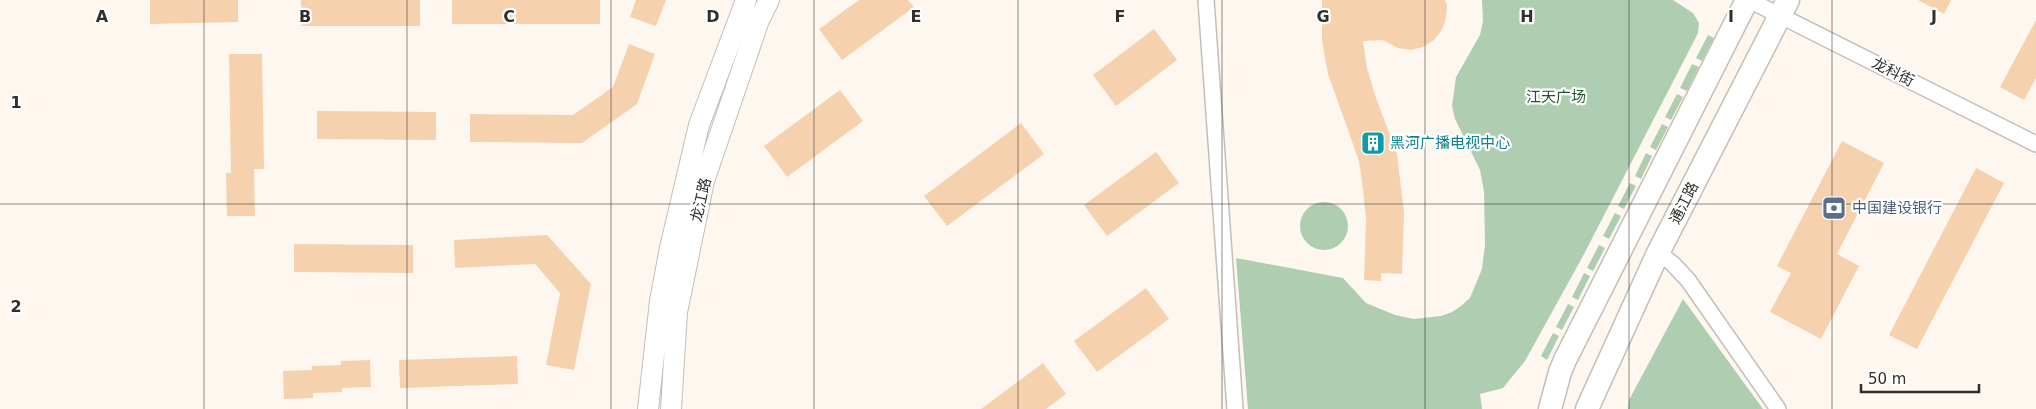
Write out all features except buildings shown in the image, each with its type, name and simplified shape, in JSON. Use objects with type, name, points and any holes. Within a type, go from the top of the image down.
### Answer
[{"type":"main road","points":[[1550,409],[1565,360],[1748,0]]},
{"type":"main road","name":"通江路","points":[[1587,409],[1658,253],[1784,8]]},
{"type":"street","name":"龙江路","points":[[648,409],[660,302],[670,248],[699,126],[738,17],[746,0]]},
{"type":"street","name":"龙江路","points":[[670,409],[677,312],[704,180],[759,20],[769,0]]},
{"type":"street","points":[[1206,0],[1235,409]]},
{"type":"street","name":"龙科街","points":[[1748,0],[1784,8],[2036,144]]},
{"type":"street","points":[[1658,253],[1672,263],[1688,280],[1778,409]]},
{"type":"green space","name":"江天广场","points":[[1482,0],[1673,0],[1693,13],[1699,23],[1698,33],[1583,256],[1525,361],[1503,388],[1480,394],[1482,409],[1248,409],[1236,258],[1343,278],[1366,303],[1395,315],[1414,319],[1441,316],[1452,312],[1470,298],[1482,269],[1485,245],[1484,192],[1480,170],[1455,119],[1452,106],[1456,77],[1480,35],[1483,21]]},
{"type":"green space","points":[[1708,35],[1714,38],[1702,61],[1696,58]]},
{"type":"green space","points":[[1692,64],[1699,67],[1687,91],[1680,88]]},
{"type":"green space","points":[[1677,94],[1683,97],[1671,120],[1665,117]]},
{"type":"green space","points":[[1662,124],[1668,127],[1656,150],[1650,147]]},
{"type":"green space","points":[[1646,153],[1652,156],[1641,179],[1635,176]]},
{"type":"green space","points":[[1630,183],[1636,186],[1624,209],[1618,206]]},
{"type":"green space","points":[[1319,202],[1329,202],[1341,209],[1348,221],[1348,231],[1341,243],[1329,250],[1319,250],[1311,246],[1304,239],[1300,231],[1300,221],[1304,213],[1311,206]]},
{"type":"green space","points":[[1615,213],[1621,216],[1609,239],[1603,236]]},
{"type":"green space","points":[[1599,245],[1605,248],[1593,271],[1587,268]]},
{"type":"green space","points":[[1584,273],[1590,276],[1578,300],[1572,297]]},
{"type":"green space","points":[[1683,299],[1763,409],[1628,409],[1629,400]]},
{"type":"green space","points":[[1568,304],[1574,307],[1562,330],[1556,327]]},
{"type":"green space","points":[[1553,333],[1559,336],[1547,360],[1541,356]]},
{"type":"place","name":"黑河广播电视中心","points":[[1373,143]]},
{"type":"place","name":"中国建设银行","points":[[1834,208]]}]
